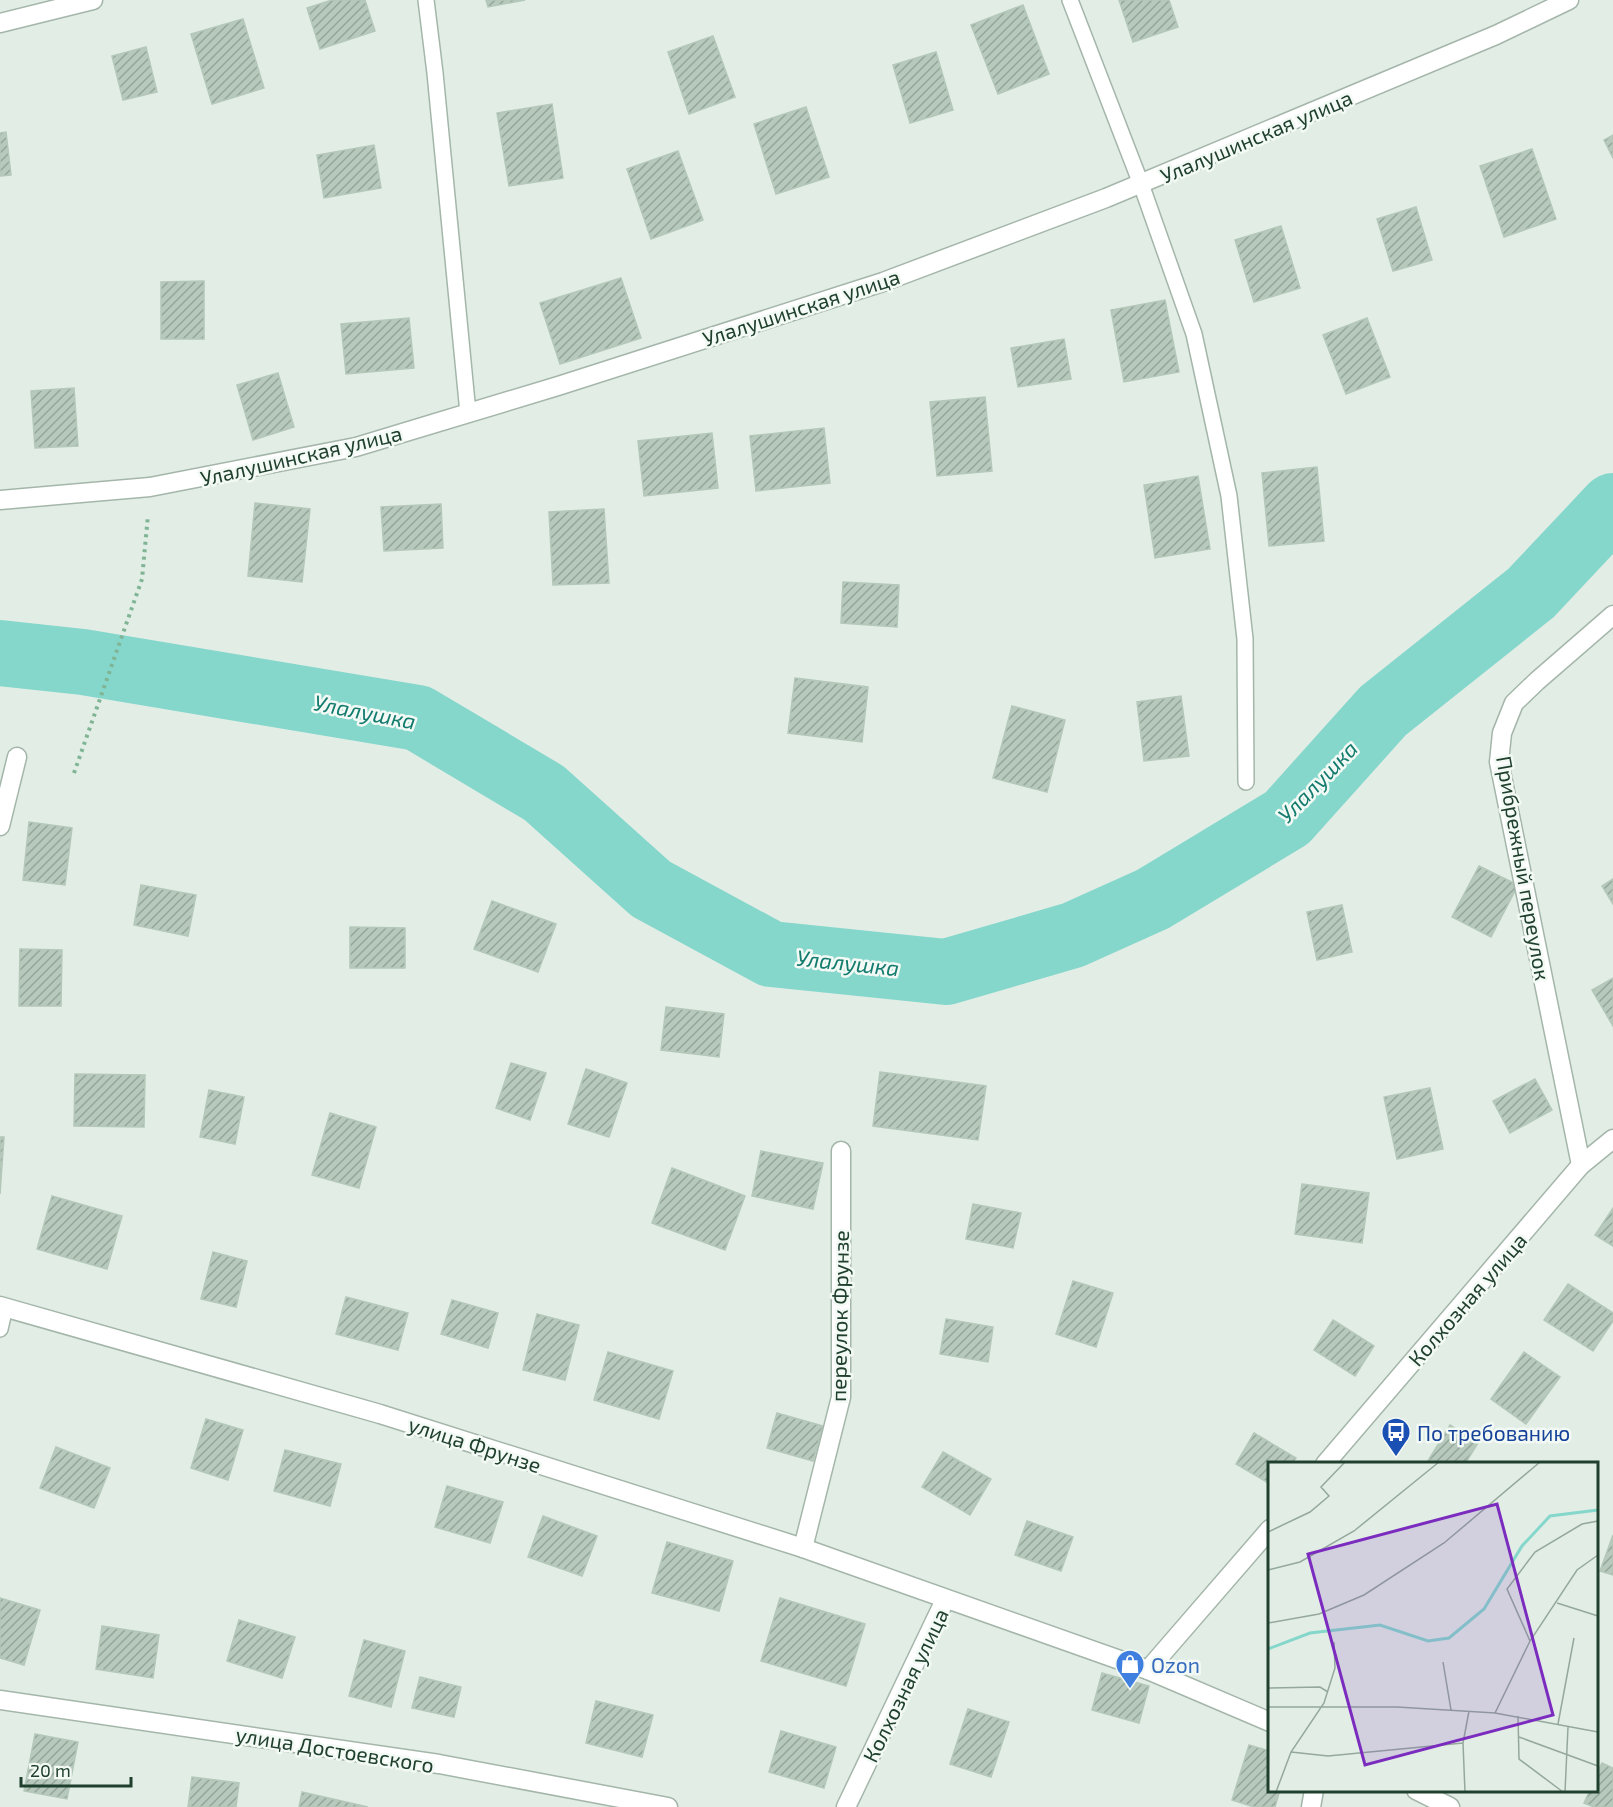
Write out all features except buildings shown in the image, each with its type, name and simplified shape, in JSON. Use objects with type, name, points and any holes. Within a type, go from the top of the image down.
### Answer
[{"type":"street","points":[[0,23],[93,0]]},
{"type":"street","name":"Улалушинская улица","points":[[0,500],[150,487],[356,447],[883,282],[1141,184],[1496,35],[1569,0]]},
{"type":"street","name":"Прибрежный переулок","points":[[1581,1165],[1500,762],[1502,733],[1515,703],[1613,615]]},
{"type":"street","points":[[0,826],[17,757]]},
{"type":"street","name":"Колхозная улица","points":[[1327,1462],[1581,1165],[1613,1139]]},
{"type":"street","name":"переулок Фрунзе","points":[[802,1548],[842,1397],[841,1151]]},
{"type":"street","name":"улица Фрунзе","points":[[3,1306],[380,1414],[802,1548],[945,1600]]},
{"type":"street","points":[[1268,1530],[1148,1670],[1268,1722]]},
{"type":"street","name":"Колхозная улица","points":[[846,1807],[945,1600],[1148,1670]]},
{"type":"street","name":"улица Достоевского","points":[[0,1700],[439,1764],[668,1807]]},
{"type":"street","points":[[1311,1807],[1314,1792]]},
{"type":"street","points":[[1418,1792],[1450,1807]]},
{"type":"lane","points":[[426,0],[468,413]]},
{"type":"lane","points":[[1070,0],[1141,184],[1194,334],[1229,496],[1245,639],[1246,782]]},
{"type":"lane","points":[[0,1329],[3,1306]]},
{"type":"path","points":[[74,772],[142,579],[150,487]]},
{"type":"waterway","name":"Улалушка","points":[[0,653],[83,662],[418,718],[544,793],[651,889],[771,954],[946,972],[1073,935],[1153,899],[1287,818],[1383,711],[1531,593],[1613,506]]},
{"type":"place","name":"По требованию","points":[[1396,1458]]},
{"type":"place","name":"Ozon","points":[[1130,1690]]}]
